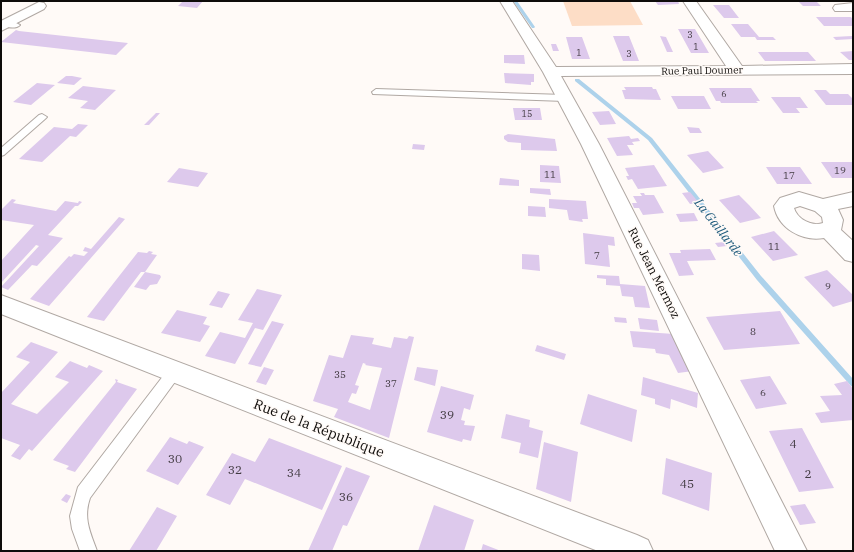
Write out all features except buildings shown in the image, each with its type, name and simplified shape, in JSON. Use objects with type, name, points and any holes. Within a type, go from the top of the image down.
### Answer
[{"type":"street","name":"Rue Jean Mermoz","points":[[506,1],[551,72],[565,98],[628,221],[791,551]]},
{"type":"street","points":[[689,1],[737,70]]},
{"type":"street","points":[[7,24],[39,6]]},
{"type":"street","name":"Rue Paul Doumer","points":[[551,72],[853,69]]},
{"type":"street","points":[[799,199],[822,206],[833,217],[833,226],[829,230],[815,232],[798,227],[786,217],[784,211],[784,206],[787,203],[799,199]]},
{"type":"street","points":[[822,206],[853,199]]},
{"type":"street","points":[[829,230],[853,254]]},
{"type":"street","name":"Rue de la République","points":[[1,304],[637,551]]},
{"type":"lane","points":[[376,92],[565,98]]},
{"type":"lane","points":[[1,152],[42,117]]},
{"type":"lane","points":[[89,551],[79,528],[78,509],[84,493],[175,371]]},
{"type":"shaded area","points":[[563,1],[630,1],[643,25],[572,26]]},
{"type":"waterway","name":"La Gaillarde","points":[[515,1],[533,27]]},
{"type":"waterway","name":"La Gaillarde","points":[[577,80],[650,139],[759,278],[853,384]]}]
